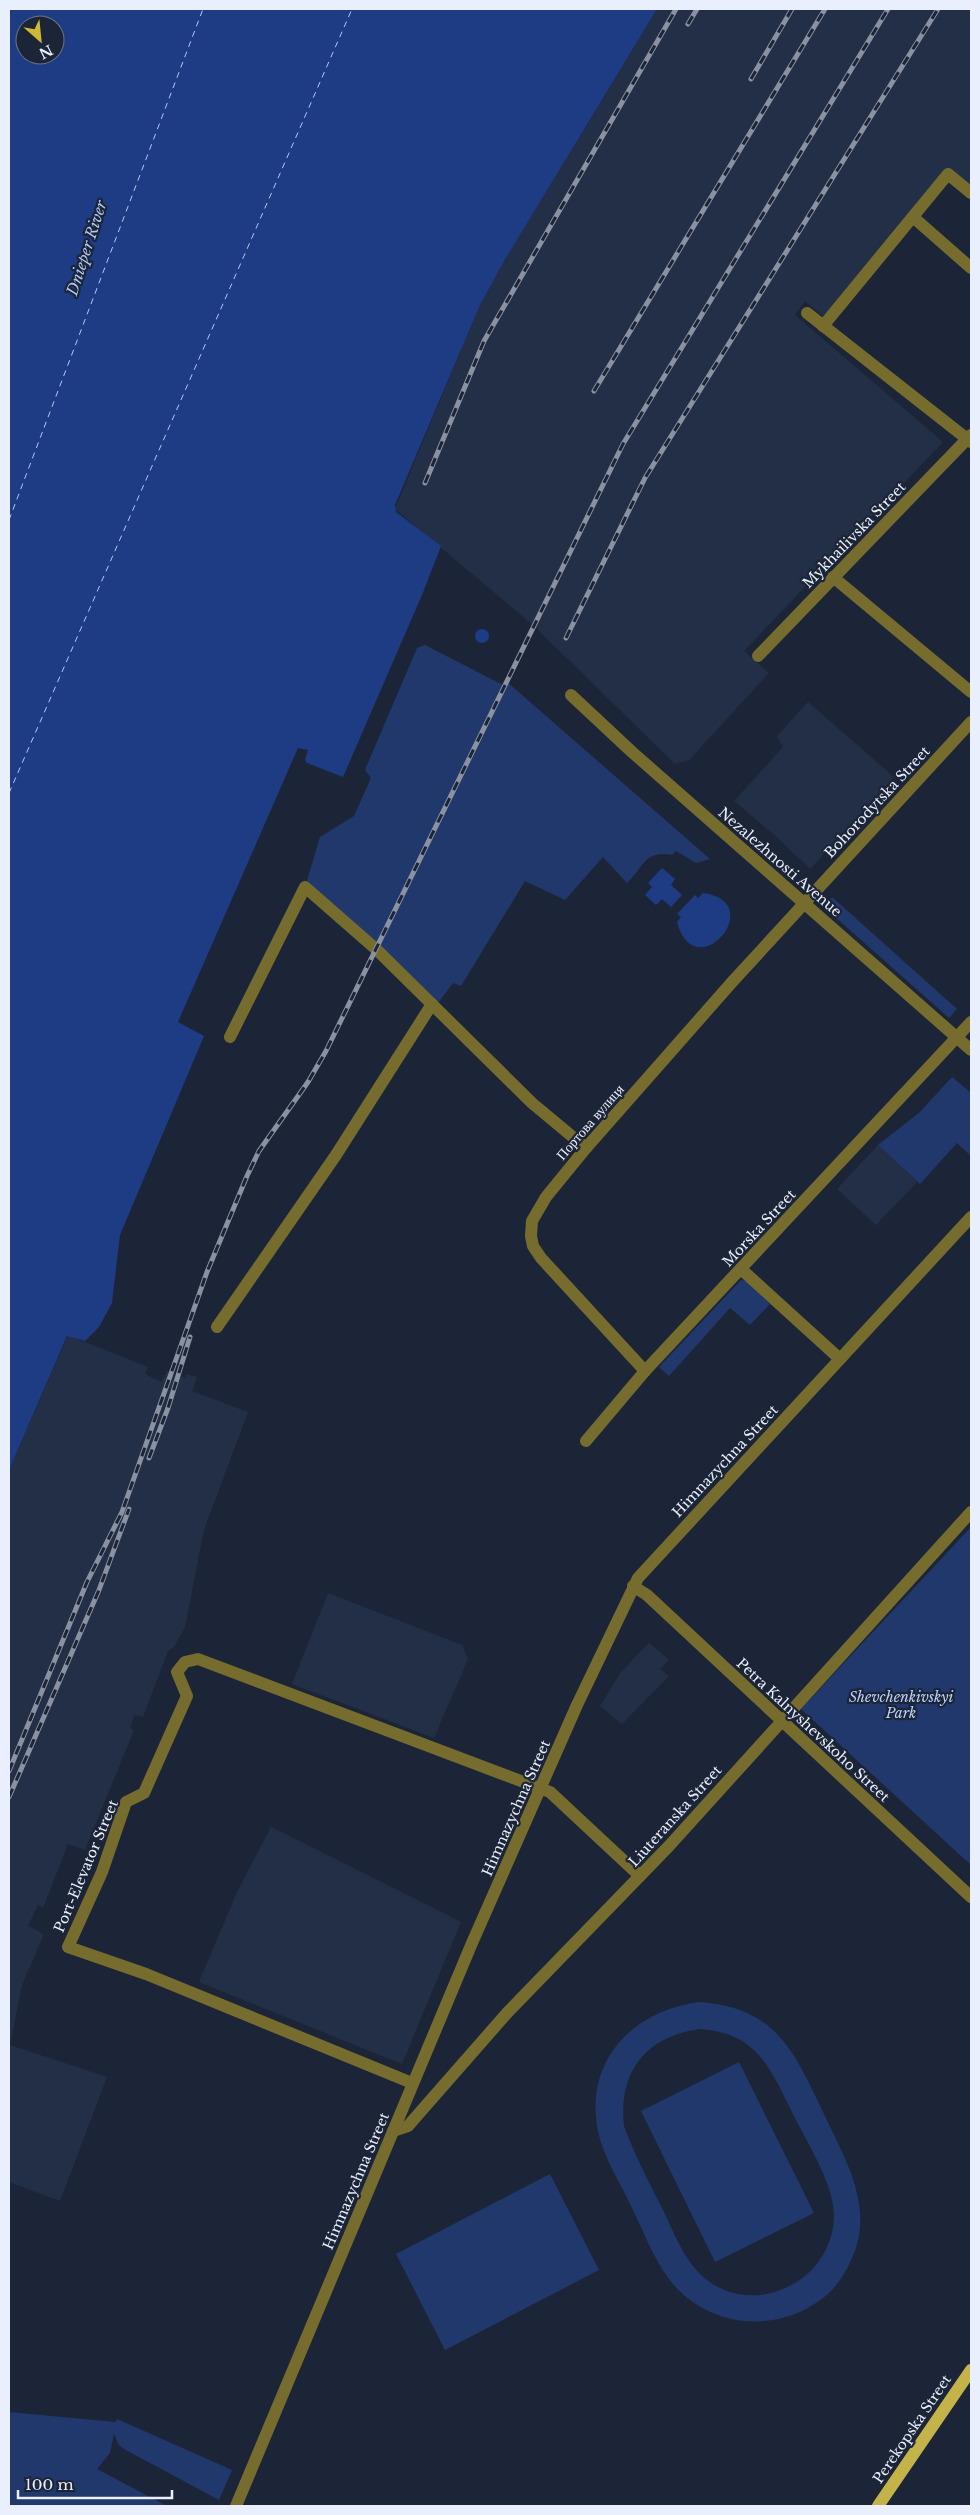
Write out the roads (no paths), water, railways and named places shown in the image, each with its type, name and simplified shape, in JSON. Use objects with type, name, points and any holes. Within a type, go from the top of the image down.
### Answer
[{"type":"main road","name":"Perekopska Street","points":[[878,2506],[971,2370]]},
{"type":"street","points":[[823,326],[948,174],[971,193]]},
{"type":"street","points":[[913,217],[971,268]]},
{"type":"street","points":[[807,313],[970,438]]},
{"type":"street","name":"Mykhailivska Street","points":[[758,656],[970,438]]},
{"type":"street","points":[[833,577],[971,692]]},
{"type":"street","name":"Nezalezhnosti Avenue","points":[[571,695],[632,752],[805,902],[971,1050]]},
{"type":"street","name":"Bohorodytska Street","points":[[805,902],[873,831],[971,722]]},
{"type":"street","points":[[230,1037],[304,887],[377,950],[532,1103],[586,1148]]},
{"type":"street","name":"Портова вулиця","points":[[645,1371],[533,1246],[530,1236],[532,1221],[546,1197],[586,1148],[733,981],[787,925],[805,902]]},
{"type":"street","points":[[217,1327],[336,1155],[432,1004]]},
{"type":"street","name":"Morska Street","points":[[586,1441],[645,1371],[971,1022]]},
{"type":"street","name":"Himnazychna Street","points":[[236,2506],[412,2083],[633,1586],[638,1578],[971,1217]]},
{"type":"street","points":[[741,1269],[840,1359]]},
{"type":"street","name":"Liuteranska Street","points":[[393,2131],[408,2126],[507,2013],[640,1876],[971,1512]]},
{"type":"street","name":"Petra Kalnyshevskoho Street","points":[[633,1586],[647,1595],[971,1897]]},
{"type":"street","name":"Port-Elevator Street","points":[[412,2083],[146,1974],[68,1947],[102,1872],[126,1802],[144,1793],[187,1696],[177,1672],[186,1662],[198,1659],[542,1788],[550,1792],[640,1876]]},
{"type":"water","name":"Dnieper River","points":[[9,9],[657,9],[503,263],[480,305],[395,505],[396,512],[441,546],[422,595],[343,777],[307,763],[305,760],[308,750],[298,748],[178,1022],[204,1036],[120,1235],[112,1303],[99,1327],[85,1341],[67,1336],[9,1470]]},
{"type":"water","points":[[479,629],[485,629],[489,636],[485,643],[479,643],[475,639],[475,633]]},
{"type":"water","points":[[662,868],[675,879],[671,885],[682,895],[671,907],[662,899],[656,905],[645,895],[652,887],[648,883]]},
{"type":"water","points":[[703,893],[722,900],[730,911],[729,924],[722,936],[711,945],[698,947],[686,940],[677,922],[681,917],[677,914],[695,895],[698,898]]},
{"type":"railway","points":[[425,483],[484,341],[676,9]]},
{"type":"railway","points":[[688,24],[697,9]]},
{"type":"railway","points":[[751,79],[792,9]]},
{"type":"railway","points":[[594,391],[825,9]]},
{"type":"railway","points":[[9,1771],[87,1582],[122,1512],[207,1272],[259,1151],[308,1082],[326,1051],[623,444],[888,9]]},
{"type":"railway","points":[[566,638],[645,478],[938,9]]},
{"type":"railway","points":[[149,1458],[168,1408],[190,1337]]},
{"type":"railway","points":[[9,1797],[99,1590],[129,1509]]},
{"type":"park label","name":"Shevchenkivskyi Park","points":[[901,1705]]}]
